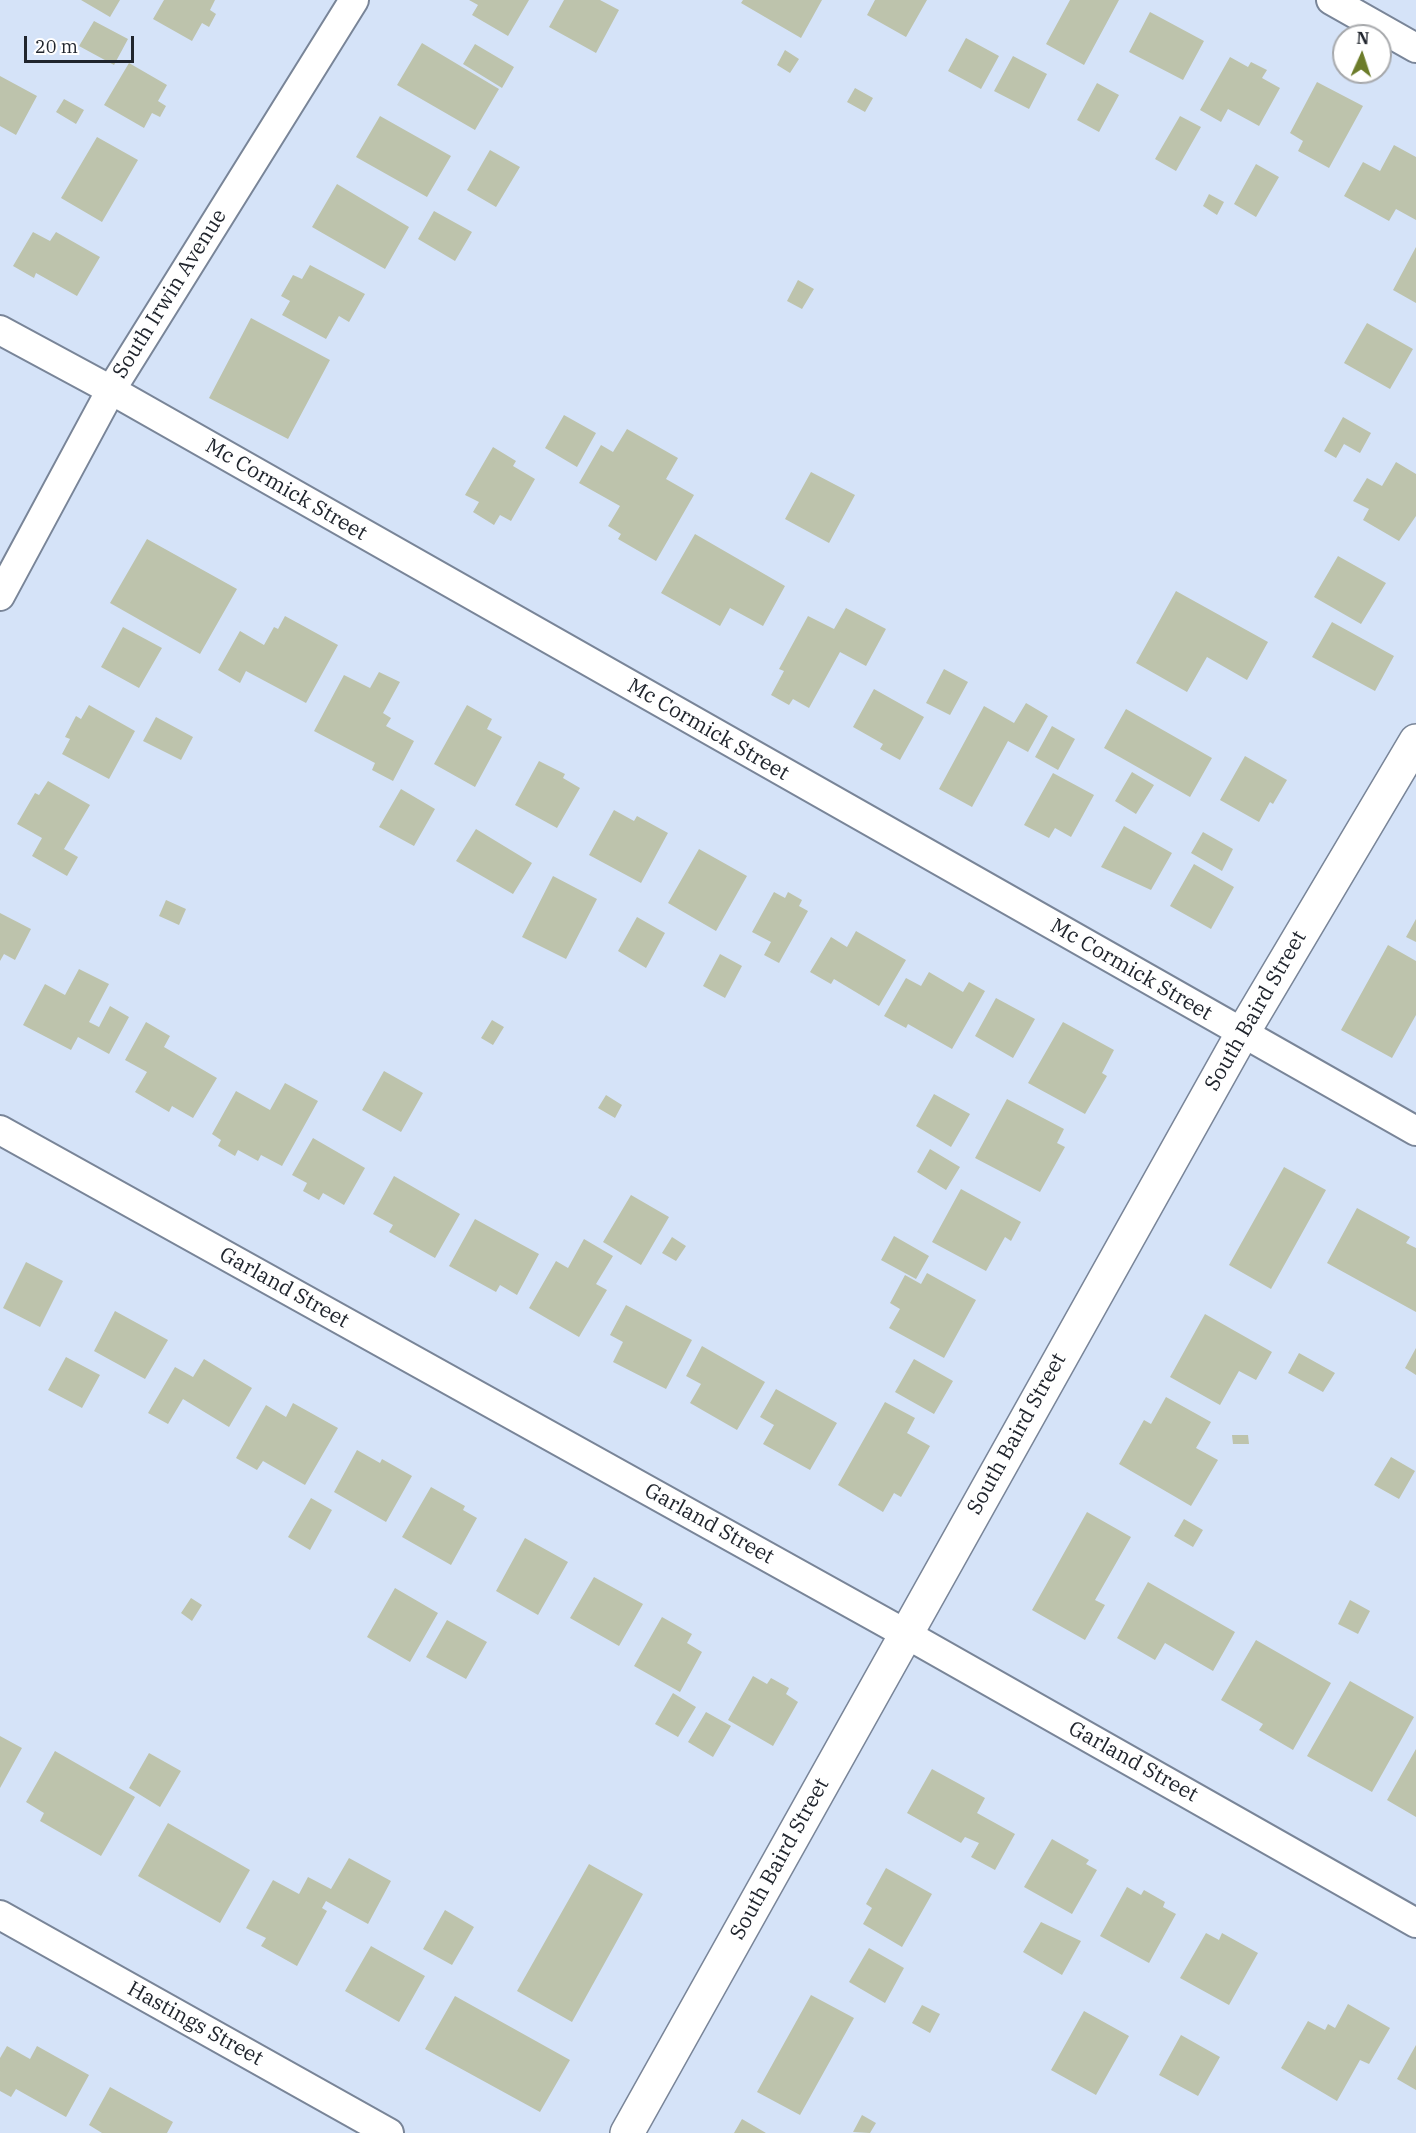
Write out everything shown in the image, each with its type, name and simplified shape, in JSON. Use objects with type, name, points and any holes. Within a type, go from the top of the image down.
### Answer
[{"type":"street","name":"South Irwin Avenue","points":[[0,596],[111,390],[354,0]]},
{"type":"street","points":[[1331,0],[1416,48]]},
{"type":"street","name":"Mc Cormick Street","points":[[0,330],[111,390],[1416,1131]]},
{"type":"street","name":"South Baird Street","points":[[627,2133],[1242,1034],[1416,741]]},
{"type":"street","name":"Garland Street","points":[[0,1130],[906,1634],[1416,1923]]},
{"type":"street","name":"Hastings Street","points":[[0,1915],[389,2133]]},
{"type":"building","points":[[81,0],[120,0],[110,17]]},
{"type":"building","points":[[164,0],[215,0],[210,10],[216,14],[209,27],[202,23],[192,41],[153,19]]},
{"type":"building","points":[[469,0],[529,0],[508,36],[472,15],[478,5]]},
{"type":"building","points":[[564,0],[600,0],[619,10],[596,53],[549,27]]},
{"type":"building","points":[[743,0],[822,0],[801,38],[741,3]]},
{"type":"building","points":[[875,0],[927,0],[906,37],[867,15]]},
{"type":"building","points":[[1070,0],[1119,0],[1084,65],[1046,44]]},
{"type":"building","points":[[1150,12],[1204,41],[1183,80],[1129,52]]},
{"type":"building","points":[[94,21],[128,39],[114,65],[79,46]]},
{"type":"building","points":[[966,38],[999,56],[981,89],[948,71]]},
{"type":"building","points":[[422,43],[499,89],[475,130],[397,85]]},
{"type":"building","points":[[475,44],[514,67],[502,88],[463,64]]},
{"type":"building","points":[[785,50],[799,59],[790,73],[777,65]]},
{"type":"building","points":[[1013,56],[1047,74],[1029,109],[994,91]]},
{"type":"building","points":[[1230,57],[1248,67],[1251,62],[1267,70],[1262,78],[1280,88],[1259,126],[1228,109],[1221,122],[1200,110]]},
{"type":"building","points":[[129,63],[167,85],[158,101],[166,106],[160,117],[152,113],[144,128],[104,105]]},
{"type":"building","points":[[0,76],[37,96],[16,135],[0,126]]},
{"type":"building","points":[[1317,82],[1363,106],[1329,168],[1298,151],[1303,141],[1290,133]]},
{"type":"building","points":[[1097,83],[1119,95],[1099,132],[1077,120]]},
{"type":"building","points":[[855,88],[873,98],[865,112],[847,102]]},
{"type":"building","points":[[64,99],[84,110],[76,124],[56,112]]},
{"type":"building","points":[[380,116],[451,156],[427,197],[356,157]]},
{"type":"building","points":[[1180,116],[1201,127],[1176,171],[1155,159]]},
{"type":"building","points":[[97,137],[138,160],[102,222],[61,198]]},
{"type":"building","points":[[1394,145],[1416,157],[1416,220],[1396,209],[1389,221],[1344,196],[1363,162],[1380,171]]},
{"type":"building","points":[[490,150],[520,167],[496,207],[467,190]]},
{"type":"building","points":[[1256,164],[1279,177],[1256,217],[1234,204]]},
{"type":"building","points":[[337,184],[409,227],[385,269],[312,227]]},
{"type":"building","points":[[1209,194],[1224,202],[1217,215],[1203,206]]},
{"type":"building","points":[[434,211],[472,232],[455,261],[418,239]]},
{"type":"building","points":[[33,232],[50,241],[56,232],[100,257],[77,296],[36,273],[34,278],[13,266]]},
{"type":"building","points":[[1416,247],[1416,303],[1393,290]]},
{"type":"building","points":[[310,265],[365,294],[349,322],[339,316],[326,339],[282,315],[290,301],[281,296],[293,275],[302,279]]},
{"type":"building","points":[[798,280],[814,289],[802,309],[787,301]]},
{"type":"building","points":[[251,318],[330,360],[288,439],[209,398]]},
{"type":"building","points":[[1367,323],[1413,349],[1390,389],[1344,363]]},
{"type":"building","points":[[564,415],[596,433],[577,467],[545,448]]},
{"type":"building","points":[[1343,417],[1371,433],[1360,453],[1344,444],[1336,458],[1324,451]]},
{"type":"building","points":[[627,429],[678,458],[666,479],[694,495],[656,561],[618,539],[621,534],[608,526],[620,506],[579,483],[601,445],[613,452]]},
{"type":"building","points":[[493,447],[516,461],[513,466],[535,479],[511,521],[500,515],[494,525],[473,512],[479,502],[465,495]]},
{"type":"building","points":[[1396,462],[1416,474],[1416,516],[1399,541],[1363,520],[1369,509],[1353,501],[1367,478],[1382,486]]},
{"type":"building","points":[[811,472],[855,495],[829,543],[785,519]]},
{"type":"building","points":[[695,534],[785,586],[763,626],[730,608],[720,626],[661,593]]},
{"type":"building","points":[[147,539],[237,589],[200,654],[110,603]]},
{"type":"building","points":[[1338,556],[1386,583],[1361,624],[1314,597]]},
{"type":"building","points":[[1176,591],[1268,642],[1247,680],[1207,657],[1187,692],[1136,663]]},
{"type":"building","points":[[846,608],[886,629],[866,666],[840,652],[809,708],[793,699],[789,705],[771,695],[784,671],[779,669],[808,616],[834,629]]},
{"type":"building","points":[[285,616],[338,645],[306,703],[246,671],[240,683],[218,670],[240,631],[264,645],[274,627],[278,629]]},
{"type":"building","points":[[1332,622],[1394,656],[1375,691],[1312,657]]},
{"type":"building","points":[[123,627],[162,648],[139,688],[101,667]]},
{"type":"building","points":[[944,669],[968,682],[950,715],[926,703]]},
{"type":"building","points":[[379,672],[400,682],[383,713],[391,718],[386,726],[414,741],[393,781],[372,770],[375,763],[314,731],[344,675],[370,688]]},
{"type":"building","points":[[874,689],[924,717],[900,760],[880,749],[883,744],[853,727]]},
{"type":"building","points":[[1026,703],[1048,716],[1028,752],[1008,741],[972,807],[939,789],[984,706],[1014,723]]},
{"type":"building","points":[[89,705],[135,731],[109,779],[62,754],[70,739],[65,737],[76,716],[81,719]]},
{"type":"building","points":[[467,705],[492,719],[487,729],[502,737],[475,787],[434,764]]},
{"type":"building","points":[[1126,709],[1212,758],[1190,797],[1104,748]]},
{"type":"building","points":[[156,717],[193,737],[181,760],[143,741]]},
{"type":"building","points":[[1052,726],[1075,739],[1058,770],[1035,757]]},
{"type":"building","points":[[1245,756],[1287,780],[1273,804],[1270,802],[1259,822],[1220,800]]},
{"type":"building","points":[[539,761],[565,774],[563,778],[580,788],[557,828],[515,805]]},
{"type":"building","points":[[1132,772],[1154,785],[1136,814],[1115,801]]},
{"type":"building","points":[[1053,773],[1094,795],[1071,837],[1055,828],[1049,838],[1024,825]]},
{"type":"building","points":[[48,781],[90,805],[64,849],[78,857],[67,876],[32,856],[42,838],[17,824],[35,793],[39,795]]},
{"type":"building","points":[[401,789],[435,809],[414,846],[379,827]]},
{"type":"building","points":[[614,810],[634,821],[637,816],[668,833],[641,883],[589,855]]},
{"type":"building","points":[[1124,826],[1172,853],[1151,890],[1101,867]]},
{"type":"building","points":[[476,829],[532,863],[513,894],[456,861]]},
{"type":"building","points":[[1203,832],[1233,849],[1222,871],[1191,853]]},
{"type":"building","points":[[699,849],[747,876],[716,931],[668,903]]},
{"type":"building","points":[[1194,864],[1234,887],[1211,929],[1170,906]]},
{"type":"building","points":[[553,876],[597,899],[566,959],[522,937]]},
{"type":"building","points":[[774,892],[785,898],[788,892],[802,900],[799,906],[808,911],[779,963],[764,955],[771,942],[752,932]]},
{"type":"building","points":[[166,900],[186,909],[179,925],[159,916]]},
{"type":"building","points":[[0,913],[31,929],[15,960],[4,954],[0,961]]},
{"type":"building","points":[[637,917],[665,933],[646,968],[618,951]]},
{"type":"building","points":[[1416,919],[1416,942],[1406,937]]},
{"type":"building","points":[[856,931],[906,960],[879,1006],[834,979],[831,984],[810,972],[831,937],[847,947]]},
{"type":"building","points":[[1388,945],[1416,961],[1416,1015],[1392,1058],[1341,1030]]},
{"type":"building","points":[[720,954],[742,966],[725,998],[703,986]]},
{"type":"building","points":[[79,969],[109,984],[89,1022],[99,1027],[110,1006],[129,1017],[109,1054],[78,1037],[71,1050],[23,1025],[45,984],[65,995]]},
{"type":"building","points":[[929,972],[963,992],[969,982],[985,991],[952,1049],[908,1024],[906,1028],[884,1016],[906,978],[921,986]]},
{"type":"building","points":[[996,998],[1035,1019],[1013,1058],[975,1036]]},
{"type":"building","points":[[492,1020],[504,1027],[493,1045],[481,1038]]},
{"type":"building","points":[[146,1022],[170,1036],[164,1047],[217,1078],[193,1118],[172,1106],[169,1112],[135,1092],[147,1072],[125,1060]]},
{"type":"building","points":[[1063,1022],[1114,1050],[1102,1073],[1107,1076],[1085,1114],[1028,1083]]},
{"type":"building","points":[[384,1071],[423,1093],[401,1132],[362,1110]]},
{"type":"building","points":[[285,1083],[318,1101],[282,1166],[261,1155],[258,1161],[238,1150],[235,1156],[218,1146],[221,1140],[212,1134],[236,1091],[270,1110]]},
{"type":"building","points":[[934,1094],[970,1114],[951,1147],[916,1126]]},
{"type":"building","points":[[606,1095],[622,1105],[615,1118],[598,1108]]},
{"type":"building","points":[[1007,1099],[1064,1129],[1057,1143],[1065,1147],[1040,1192],[975,1158]]},
{"type":"building","points":[[313,1138],[365,1168],[344,1205],[323,1193],[319,1200],[303,1191],[307,1183],[292,1175]]},
{"type":"building","points":[[930,1149],[960,1167],[946,1190],[917,1172]]},
{"type":"building","points":[[1284,1167],[1326,1190],[1271,1289],[1229,1265]]},
{"type":"building","points":[[394,1176],[460,1214],[435,1258],[389,1232],[393,1225],[373,1214]]},
{"type":"building","points":[[961,1189],[1021,1222],[1011,1241],[1005,1237],[986,1271],[932,1242]]},
{"type":"building","points":[[631,1195],[669,1217],[641,1265],[603,1242]]},
{"type":"building","points":[[1357,1208],[1410,1237],[1406,1243],[1416,1248],[1416,1312],[1327,1263]]},
{"type":"building","points":[[475,1219],[539,1254],[517,1295],[500,1285],[496,1292],[449,1266]]},
{"type":"building","points":[[894,1236],[929,1256],[916,1279],[881,1260]]},
{"type":"building","points":[[672,1237],[686,1246],[676,1261],[662,1253]]},
{"type":"building","points":[[584,1239],[613,1256],[596,1284],[607,1290],[579,1337],[529,1308],[556,1261],[568,1268]]},
{"type":"building","points":[[26,1262],[63,1281],[40,1327],[3,1308]]},
{"type":"building","points":[[927,1273],[976,1300],[944,1358],[889,1328],[900,1309],[890,1303],[905,1275],[921,1284]]},
{"type":"building","points":[[626,1305],[692,1340],[666,1389],[613,1362],[623,1342],[610,1335]]},
{"type":"building","points":[[115,1311],[168,1340],[145,1379],[94,1351]]},
{"type":"building","points":[[1205,1314],[1272,1352],[1256,1380],[1239,1371],[1220,1405],[1170,1377]]},
{"type":"building","points":[[702,1346],[765,1382],[737,1430],[690,1403],[701,1384],[686,1376]]},
{"type":"building","points":[[1416,1348],[1416,1375],[1405,1368]]},
{"type":"building","points":[[1299,1353],[1335,1373],[1323,1392],[1288,1373]]},
{"type":"building","points":[[66,1357],[100,1375],[82,1408],[48,1390]]},
{"type":"building","points":[[204,1359],[252,1388],[229,1427],[183,1399],[168,1424],[148,1413],[175,1367],[193,1377]]},
{"type":"building","points":[[914,1359],[953,1381],[934,1414],[895,1392]]},
{"type":"building","points":[[776,1389],[837,1423],[810,1470],[763,1444],[774,1425],[760,1417]]},
{"type":"building","points":[[1166,1397],[1211,1422],[1196,1448],[1218,1460],[1191,1506],[1119,1464],[1144,1420],[1151,1424]]},
{"type":"building","points":[[885,1402],[915,1418],[907,1433],[930,1446],[901,1497],[894,1493],[883,1512],[838,1485]]},
{"type":"building","points":[[293,1403],[338,1428],[305,1485],[263,1461],[257,1470],[236,1458],[266,1405],[286,1417]]},
{"type":"building","points":[[1232,1435],[1248,1435],[1249,1444],[1233,1444]]},
{"type":"building","points":[[357,1450],[380,1463],[382,1459],[412,1476],[386,1522],[334,1492]]},
{"type":"building","points":[[1391,1457],[1415,1471],[1399,1499],[1374,1485]]},
{"type":"building","points":[[431,1487],[465,1506],[463,1510],[477,1518],[451,1565],[402,1537]]},
{"type":"building","points":[[311,1498],[332,1510],[310,1550],[288,1537]]},
{"type":"building","points":[[1087,1512],[1131,1537],[1095,1600],[1105,1605],[1085,1640],[1032,1610]]},
{"type":"building","points":[[1184,1519],[1203,1530],[1193,1547],[1174,1536]]},
{"type":"building","points":[[525,1538],[568,1562],[538,1615],[496,1591]]},
{"type":"building","points":[[594,1577],[643,1604],[619,1646],[570,1618]]},
{"type":"building","points":[[1148,1582],[1235,1632],[1213,1671],[1165,1643],[1155,1660],[1117,1638]]},
{"type":"building","points":[[395,1588],[438,1613],[410,1662],[367,1637]]},
{"type":"building","points":[[191,1598],[202,1605],[192,1621],[181,1613]]},
{"type":"building","points":[[1350,1600],[1370,1611],[1358,1634],[1338,1624]]},
{"type":"building","points":[[662,1617],[692,1634],[687,1643],[702,1652],[680,1692],[634,1666]]},
{"type":"building","points":[[447,1620],[487,1642],[466,1679],[426,1657]]},
{"type":"building","points":[[1256,1640],[1331,1683],[1293,1750],[1259,1730],[1263,1724],[1221,1700]]},
{"type":"building","points":[[753,1676],[767,1684],[771,1678],[789,1688],[786,1694],[798,1702],[773,1746],[728,1720]]},
{"type":"building","points":[[1350,1681],[1414,1717],[1372,1792],[1307,1756]]},
{"type":"building","points":[[673,1693],[696,1707],[678,1737],[655,1724]]},
{"type":"building","points":[[706,1712],[731,1726],[713,1757],[688,1742]]},
{"type":"building","points":[[0,1736],[22,1748],[0,1788]]},
{"type":"building","points":[[1416,1749],[1416,1817],[1387,1800]]},
{"type":"building","points":[[55,1751],[135,1797],[101,1856],[40,1821],[44,1813],[26,1802]]},
{"type":"building","points":[[149,1753],[181,1771],[160,1807],[129,1788]]},
{"type":"building","points":[[932,1769],[985,1798],[977,1813],[1015,1834],[995,1870],[971,1857],[979,1843],[965,1837],[961,1843],[907,1813]]},
{"type":"building","points":[[168,1823],[250,1870],[220,1923],[138,1876]]},
{"type":"building","points":[[1052,1839],[1089,1860],[1086,1864],[1097,1870],[1072,1914],[1024,1887]]},
{"type":"building","points":[[349,1858],[391,1881],[368,1924],[326,1901],[322,1908],[327,1911],[297,1966],[261,1946],[266,1938],[246,1928],[273,1880],[299,1894],[308,1877],[331,1889]]},
{"type":"building","points":[[589,1864],[643,1894],[572,2022],[517,1991]]},
{"type":"building","points":[[886,1868],[932,1894],[902,1947],[863,1924],[872,1908],[866,1904]]},
{"type":"building","points":[[1127,1887],[1141,1895],[1144,1890],[1165,1902],[1163,1907],[1176,1914],[1149,1963],[1100,1936]]},
{"type":"building","points":[[445,1910],[474,1927],[452,1965],[423,1949]]},
{"type":"building","points":[[1041,1922],[1081,1941],[1062,1975],[1023,1952]]},
{"type":"building","points":[[1206,1933],[1219,1940],[1222,1933],[1258,1953],[1229,2005],[1180,1978]]},
{"type":"building","points":[[371,1946],[425,1976],[399,2022],[345,1991]]},
{"type":"building","points":[[869,1948],[904,1968],[885,2003],[849,1982]]},
{"type":"building","points":[[811,1995],[854,2018],[800,2115],[757,2092]]},
{"type":"building","points":[[455,1996],[570,2060],[540,2112],[425,2049]]},
{"type":"building","points":[[1348,2004],[1390,2028],[1369,2064],[1360,2060],[1337,2101],[1281,2068],[1308,2021],[1325,2030],[1328,2024],[1335,2028]]},
{"type":"building","points":[[922,2005],[940,2014],[930,2033],[912,2023]]},
{"type":"building","points":[[1084,2011],[1129,2036],[1096,2095],[1051,2070]]},
{"type":"building","points":[[1181,2035],[1220,2057],[1198,2096],[1159,2075]]},
{"type":"building","points":[[1416,2045],[1416,2090],[1397,2079]]},
{"type":"building","points":[[7,2046],[30,2059],[37,2046],[89,2075],[66,2117],[16,2089],[11,2097],[0,2091],[0,2058]]},
{"type":"building","points":[[110,2087],[173,2122],[167,2133],[102,2133],[89,2125]]},
{"type":"building","points":[[862,2115],[876,2123],[870,2133],[853,2132]]},
{"type":"building","points":[[742,2119],[766,2133],[734,2133]]}]
